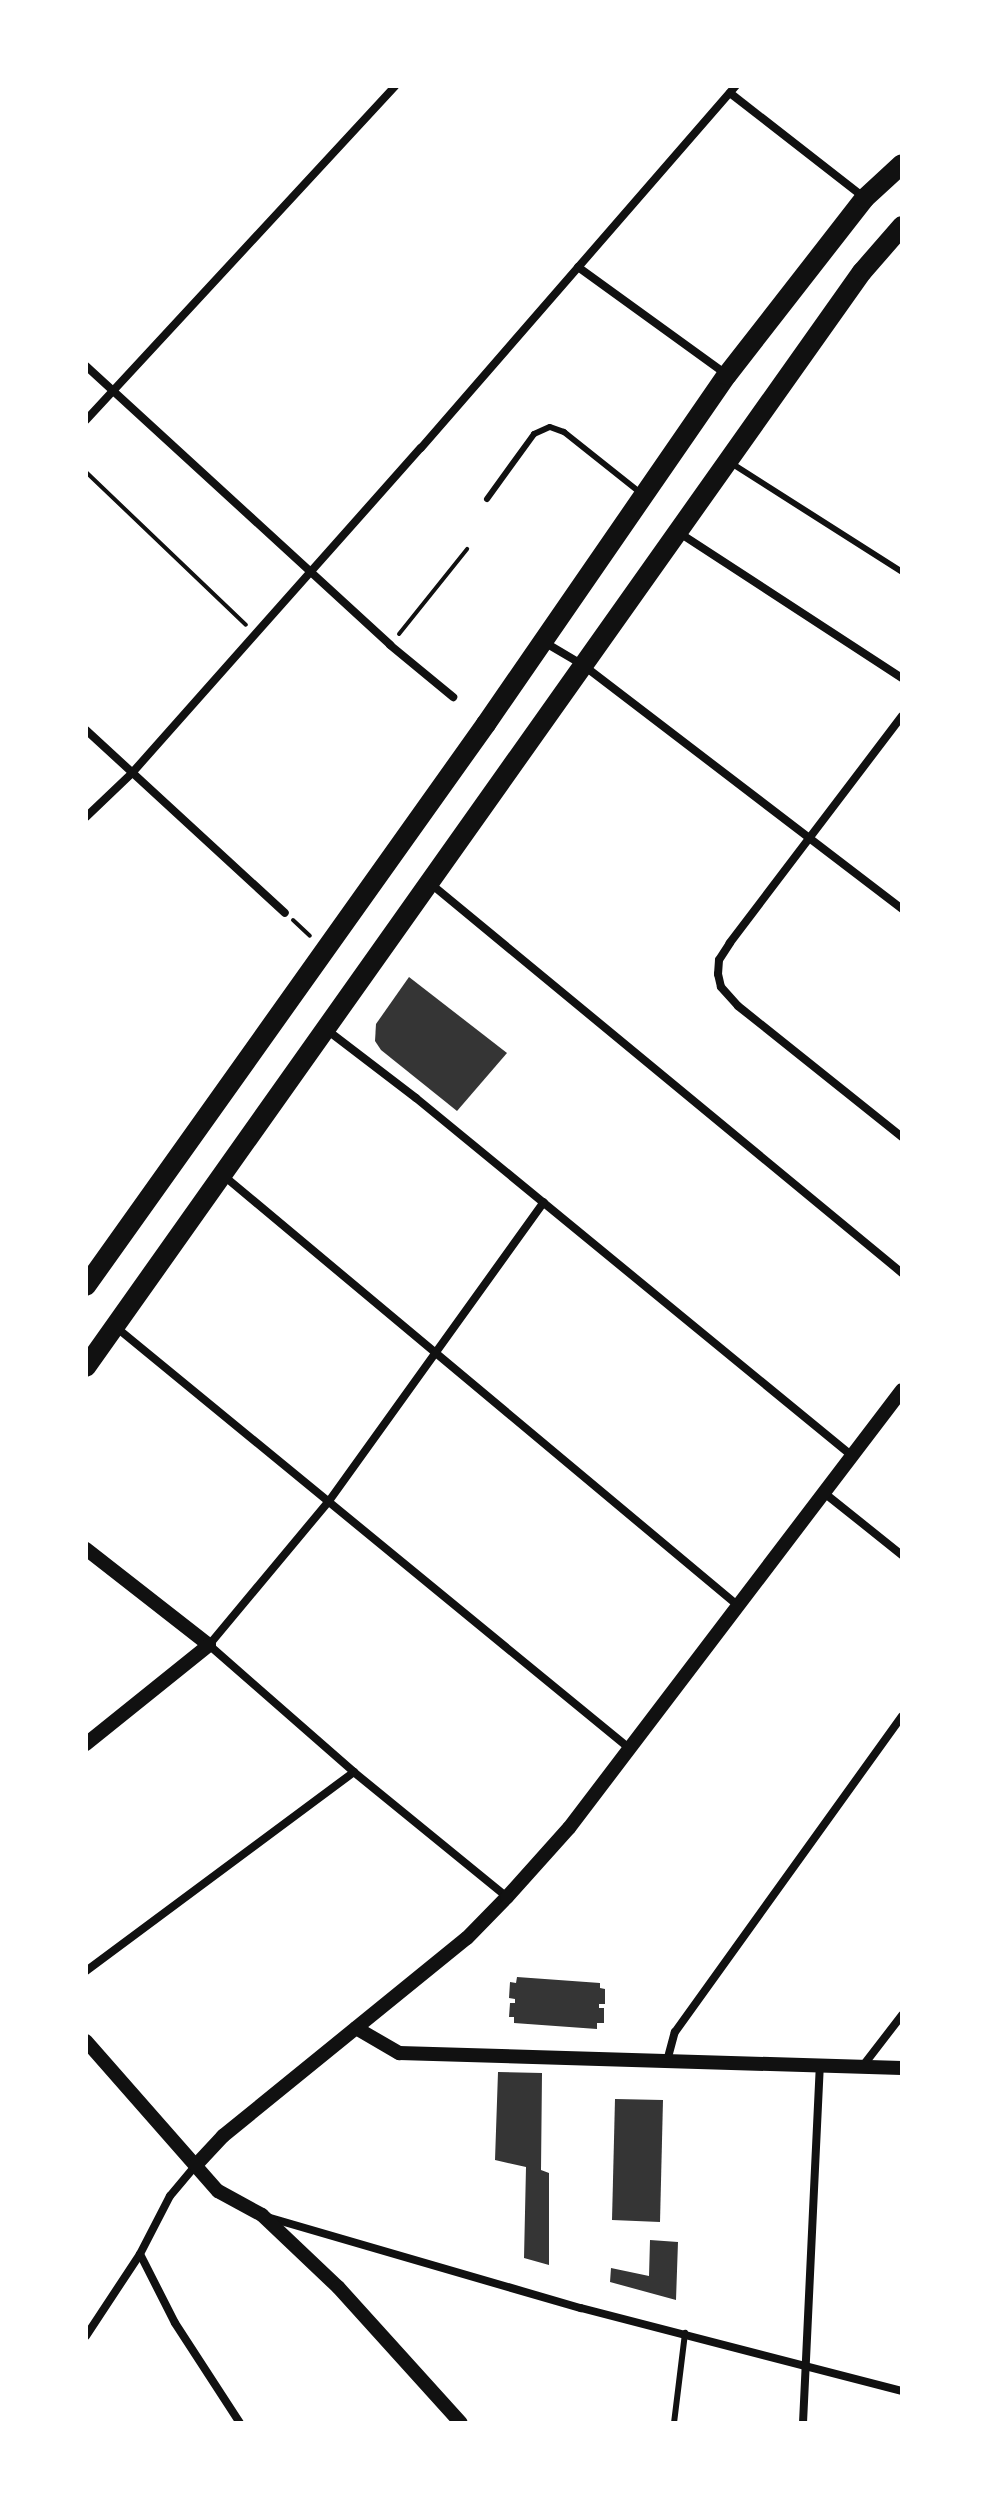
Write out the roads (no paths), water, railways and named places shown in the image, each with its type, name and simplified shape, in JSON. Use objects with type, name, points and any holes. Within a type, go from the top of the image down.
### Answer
[{"type":"main road","points":[[86,1286],[544,642],[727,375],[865,198],[902,164]]},
{"type":"main road","points":[[86,1367],[117,1328],[222,1174],[862,272],[901,227]]},
{"type":"street","points":[[86,420],[395,86]]},
{"type":"street","points":[[86,817],[132,773],[733,90],[865,198]]},
{"type":"street","points":[[578,267],[727,375]]},
{"type":"street","points":[[86,366],[390,645],[453,697]]},
{"type":"street","points":[[678,532],[902,678]]},
{"type":"street","points":[[544,642],[583,665],[902,909]]},
{"type":"street","points":[[902,716],[719,960],[721,987],[738,1006],[902,1137]]},
{"type":"street","points":[[86,730],[285,913]]},
{"type":"street","points":[[429,882],[902,1273]]},
{"type":"street","points":[[326,1029],[544,1202],[851,1455]]},
{"type":"street","points":[[222,1174],[736,1604]]},
{"type":"street","points":[[86,1744],[209,1645],[329,1501],[544,1202]]},
{"type":"street","points":[[117,1328],[630,1749]]},
{"type":"street","points":[[86,2336],[140,2254],[170,2196],[223,2136],[467,1938],[569,1828],[736,1604],[902,1390]]},
{"type":"street","points":[[822,1491],[902,1555]]},
{"type":"street","points":[[86,1549],[209,1645],[354,1772],[507,1897]]},
{"type":"street","points":[[667,2061],[675,2032],[902,1716]]},
{"type":"street","points":[[86,1971],[354,1772]]},
{"type":"street","points":[[862,2067],[902,2015]]},
{"type":"street","points":[[356,2028],[399,2053],[902,2068]]},
{"type":"street","points":[[86,2041],[232,2201],[262,2215],[581,2308],[902,2391]]},
{"type":"street","points":[[803,2423],[820,2066]]},
{"type":"street","points":[[262,2215],[338,2287],[461,2423]]},
{"type":"street","points":[[140,2254],[175,2323],[240,2423]]},
{"type":"lane","points":[[487,499],[534,434],[550,427],[564,432],[644,496]]},
{"type":"lane","points":[[728,461],[902,572]]},
{"type":"lane","points":[[674,2423],[685,2333]]}]
